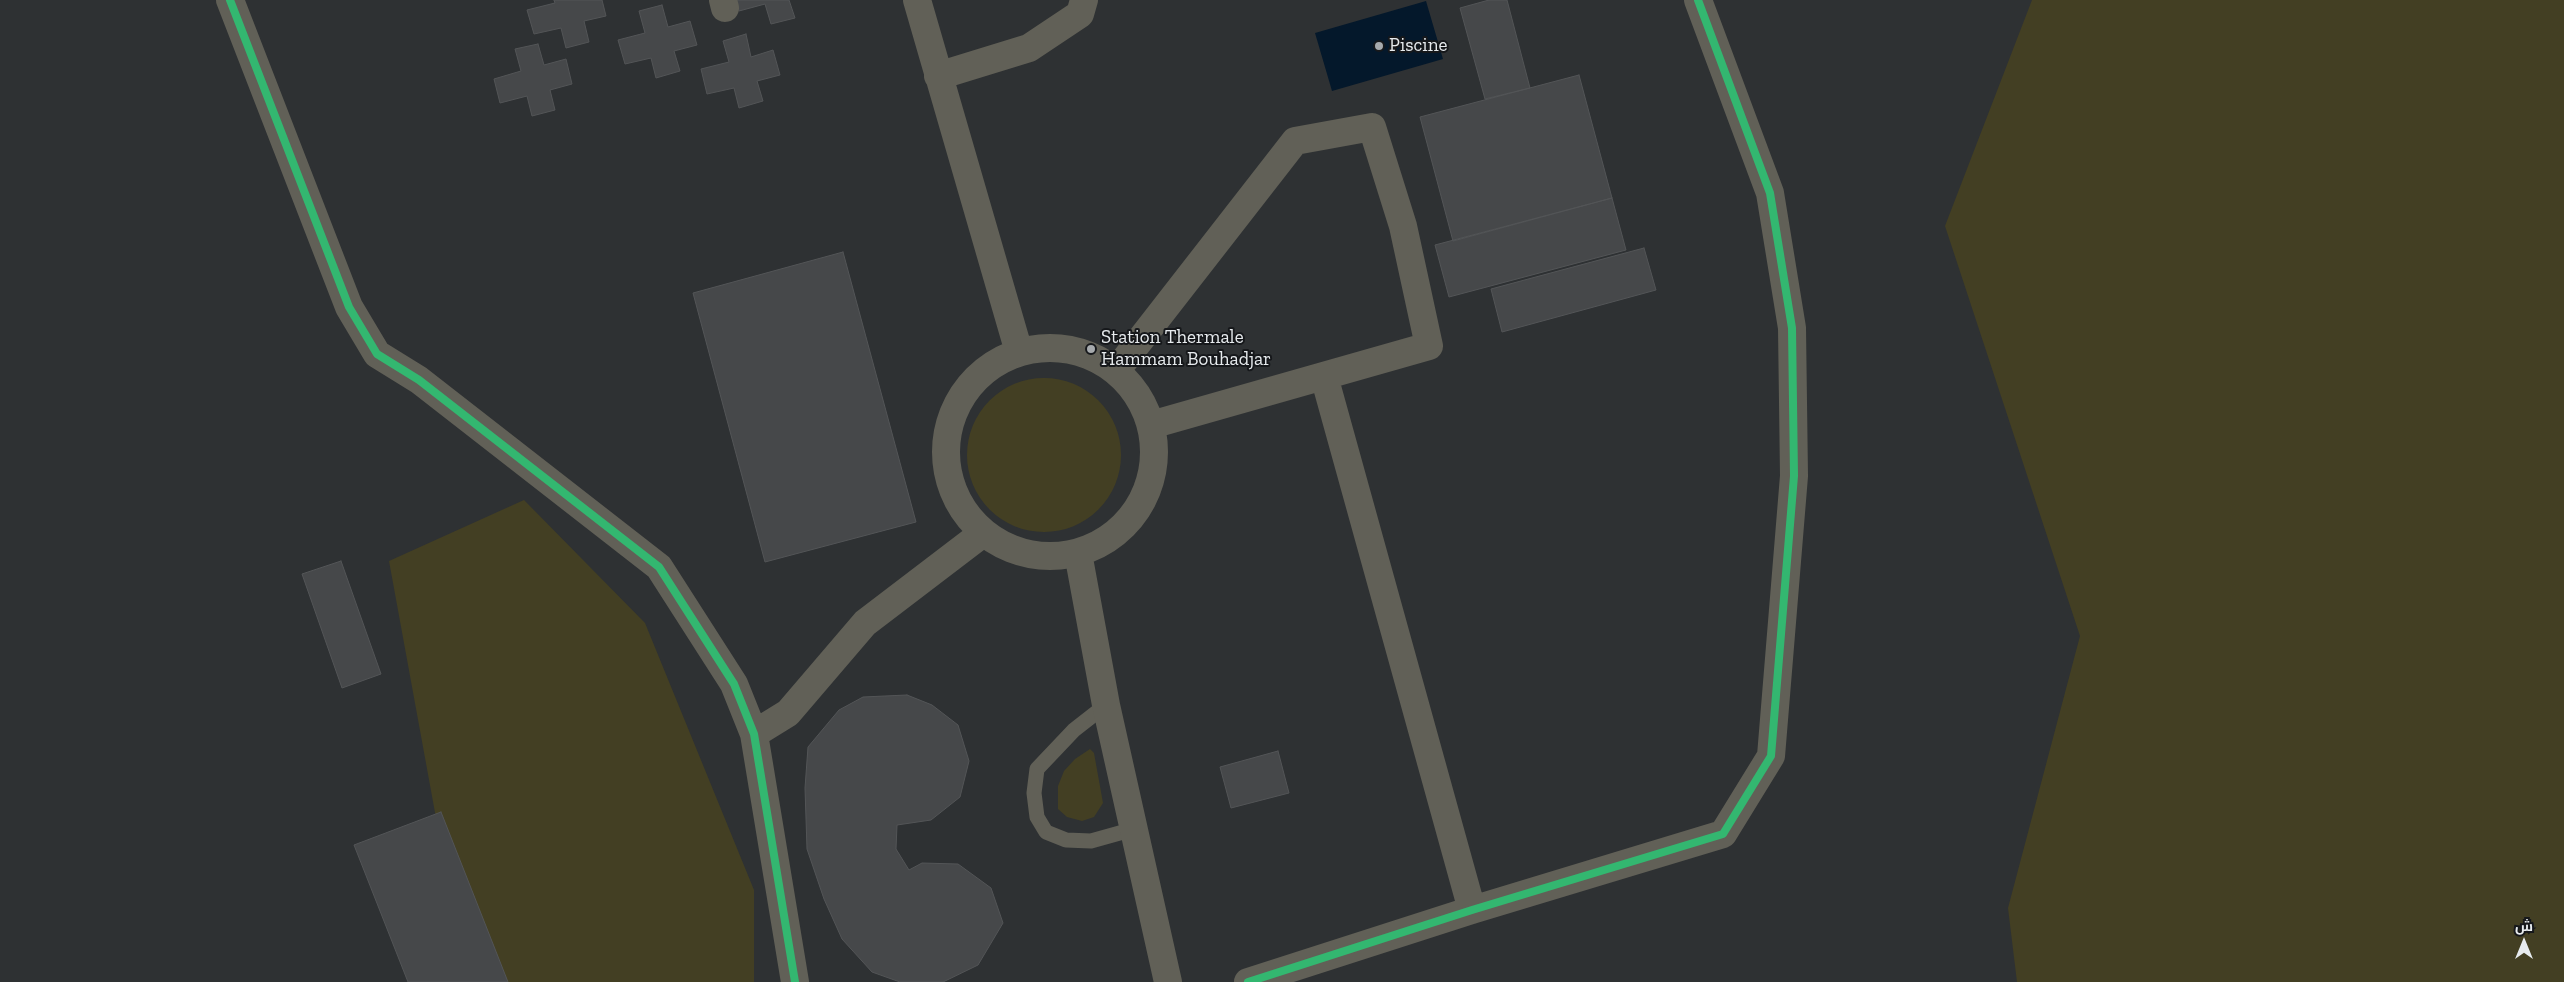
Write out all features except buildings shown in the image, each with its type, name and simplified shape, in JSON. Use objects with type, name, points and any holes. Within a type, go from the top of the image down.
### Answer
[{"type":"street","points":[[230,0],[349,307],[377,354],[419,380],[658,567],[734,684],[754,734],[796,982]]},
{"type":"street","points":[[917,0],[1019,352]]},
{"type":"street","points":[[938,76],[1029,48],[1080,14],[1084,0]]},
{"type":"street","points":[[1248,982],[1472,910],[1723,834],[1771,756],[1794,476],[1792,328],[1770,193],[1698,0]]},
{"type":"street","points":[[1116,371],[1295,142],[1372,127],[1404,226],[1429,346],[1151,425]]},
{"type":"street","points":[[1053,348],[1086,354],[1116,371],[1137,395],[1151,425],[1155,457],[1148,489],[1132,518],[1108,540],[1078,553],[1044,557],[1011,550],[983,533],[961,509],[949,480],[945,448],[951,416],[967,389],[990,367],[1019,352],[1053,348]]},
{"type":"street","points":[[1324,376],[1472,910]]},
{"type":"street","points":[[754,734],[788,713],[865,624],[983,533]]},
{"type":"street","points":[[1078,553],[1106,705],[1168,982]]},
{"type":"lane","points":[[1106,705],[1074,730],[1037,770],[1034,794],[1037,818],[1046,832],[1066,840],[1091,842],[1134,829]]},
{"type":"shaded area","points":[[2032,0],[2564,0],[2564,982],[2017,982],[2008,908],[2080,636],[1945,226]]},
{"type":"shaded area","points":[[1044,378],[1073,384],[1087,391],[1098,401],[1108,412],[1115,426],[1121,455],[1115,484],[1108,498],[1098,509],[1087,519],[1073,526],[1044,532],[1015,526],[1001,519],[990,509],[980,498],[973,484],[967,455],[973,426],[980,412],[990,401],[1001,391],[1015,384]]},
{"type":"shaded area","points":[[524,500],[645,623],[754,890],[754,982],[466,982],[389,561]]},
{"type":"shaded area","points":[[1090,749],[1094,753],[1103,803],[1094,817],[1082,821],[1067,817],[1058,809],[1058,786],[1064,771],[1075,759]]},
{"type":"water","name":"Piscine","points":[[1426,1],[1443,59],[1332,91],[1315,33]]},
{"type":"cycle path","points":[[230,0],[349,307],[377,354],[419,380],[659,567],[734,684],[754,734],[795,982]]},
{"type":"cycle path","points":[[1248,982],[1472,910],[1723,834],[1771,756],[1794,476],[1792,328],[1770,193],[1698,0]]},
{"type":"place","name":"Piscine","points":[[1379,46]]},
{"type":"place","name":"Station Thermale Hammam Bouhadjar","points":[[1091,349]]}]
